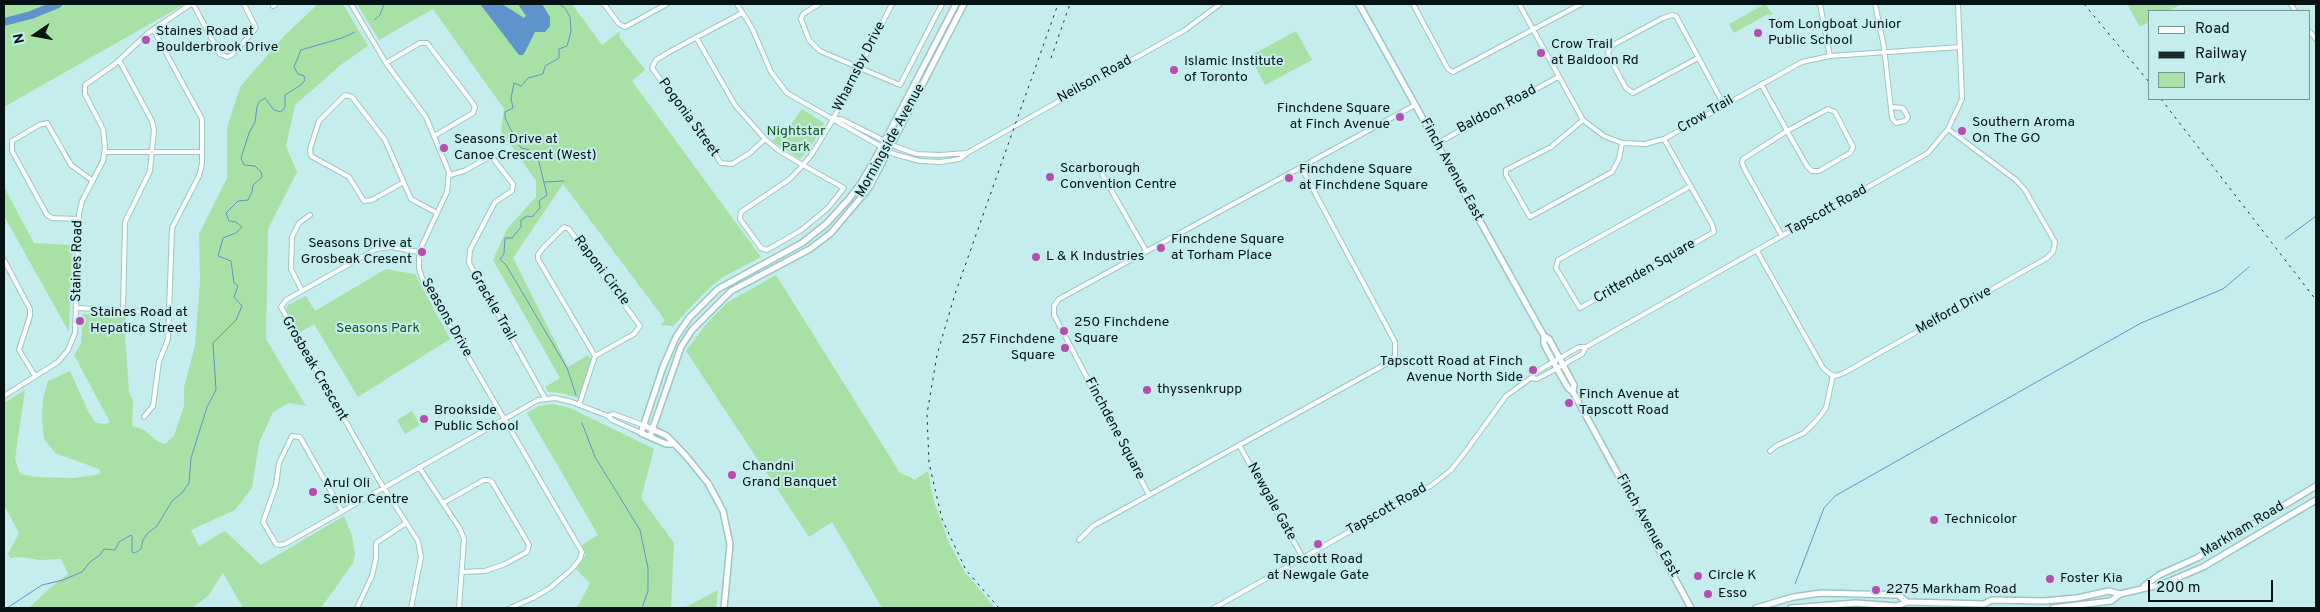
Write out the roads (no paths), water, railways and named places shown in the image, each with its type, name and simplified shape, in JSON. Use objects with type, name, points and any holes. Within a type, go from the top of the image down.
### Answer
[{"type":"main road","name":"Morningside Avenue","points":[[641,432],[663,367],[676,338],[689,318],[718,289],[802,242],[826,224],[861,183],[956,4]]},
{"type":"main road","name":"Morningside Avenue","points":[[650,436],[681,347],[692,330],[730,291],[810,249],[831,232],[869,188],[964,4]]},
{"type":"main road","name":"Finch Avenue East","points":[[1359,4],[1544,336],[1549,339],[1574,385],[1574,392]]},
{"type":"main road","points":[[922,68],[929,72]]},
{"type":"main road","name":"Finch Avenue East","points":[[1544,336],[1544,344],[1553,362],[1568,388],[1574,392],[1691,608]]},
{"type":"main road","points":[[643,425],[667,436],[686,456],[708,483],[722,511],[730,544],[724,608]]},
{"type":"main road","points":[[641,432],[666,444],[673,444]]},
{"type":"main road","name":"Markham Road","points":[[2143,587],[2159,575],[2197,558],[2316,486]]},
{"type":"main road","name":"Markham Road","points":[[2052,608],[2111,601],[2120,594],[2143,587],[2163,584],[2202,567],[2316,500]]},
{"type":"main road","name":"Markham Road","points":[[1791,608],[1856,603],[1897,606],[1907,602],[1984,604],[1992,600],[2044,601],[2077,598],[2109,591],[2120,594]]},
{"type":"main road","name":"Markham Road","points":[[1756,608],[1793,597],[1821,593],[1898,595],[1907,602]]},
{"type":"main road","points":[[1984,604],[1990,608]]},
{"type":"street","points":[[192,4],[220,54],[227,57],[232,55],[256,28],[244,4]]},
{"type":"street","name":"Staines Road","points":[[4,396],[58,362],[68,350],[75,333],[78,219],[82,200],[93,181],[105,152],[103,129],[86,94],[85,86],[90,80],[119,60],[153,28],[192,4]]},
{"type":"street","points":[[351,4],[386,63],[423,114],[450,175],[447,192],[419,252]]},
{"type":"street","points":[[604,4],[619,24],[625,27],[667,4]]},
{"type":"street","points":[[737,4],[752,28],[771,72],[778,83],[796,98],[833,118]]},
{"type":"street","points":[[819,4],[803,14],[801,19],[809,40],[820,51],[900,85],[942,4]]},
{"type":"street","name":"Wharnsby Drive","points":[[803,165],[844,188],[827,209],[800,231],[770,249],[761,248],[740,219],[741,212],[775,191],[803,165],[819,145],[892,4]]},
{"type":"street","name":"Neilson Road","points":[[833,118],[889,151],[920,161],[940,162],[960,159],[967,153],[1185,30],[1220,4]]},
{"type":"street","points":[[1413,4],[1451,72],[1457,71],[1580,4]]},
{"type":"street","name":"Crow Trail","points":[[1519,4],[1583,120],[1604,136],[1622,143],[1645,144],[1664,139],[1802,62],[1830,56],[1960,47]]},
{"type":"street","points":[[1820,4],[1830,56]]},
{"type":"street","points":[[1875,4],[1885,52],[1891,107],[1893,120],[1896,123],[1905,122],[1908,117],[1904,108],[1891,107]]},
{"type":"street","name":"Tapscott Road","points":[[1214,608],[1432,485],[1451,470],[1506,396],[1531,378],[1534,373],[1580,348],[1586,347],[1757,251],[1920,158],[1933,148],[1948,129],[1962,98],[1958,4]]},
{"type":"street","name":"Pogonia Street","points":[[742,13],[656,60],[652,68],[721,163],[732,164],[750,153],[764,139]]},
{"type":"street","points":[[1698,58],[1634,93],[1626,88],[1608,52],[1613,45],[1672,15],[1680,20],[1724,105]]},
{"type":"street","points":[[144,417],[153,406],[159,362],[168,339],[172,228],[200,173],[203,123],[200,114],[153,28]]},
{"type":"street","points":[[696,37],[735,105],[764,139],[803,165]]},
{"type":"street","points":[[386,63],[420,43],[427,43],[472,102],[475,107],[473,113],[434,136]]},
{"type":"street","points":[[119,60],[152,121],[154,130],[150,171],[125,222],[123,311]]},
{"type":"street","name":"Baldoon Road","points":[[1436,144],[1558,77]]},
{"type":"street","points":[[1761,84],[1787,131],[1807,166],[1815,172],[1852,151],[1852,144],[1835,112],[1830,109],[1825,110],[1787,131],[1746,155],[1742,163],[1782,236]]},
{"type":"street","points":[[402,183],[372,200],[364,201],[349,177],[312,156],[310,149],[319,121],[344,95],[352,97],[386,140],[402,183],[411,199],[437,213]]},
{"type":"street","name":"Finchdene Square","points":[[1301,167],[1395,342],[1396,353],[1393,360],[1149,495],[1054,315],[1054,306],[1059,298],[1415,105]]},
{"type":"street","name":"Neilson Road","points":[[833,118],[841,119],[917,154],[967,153]]},
{"type":"street","points":[[1583,120],[1551,147],[1506,170],[1506,175],[1530,217],[1612,172],[1619,159],[1622,143]]},
{"type":"street","points":[[78,219],[52,218],[47,215],[12,151],[12,142],[39,125],[47,124],[70,164],[93,181]]},
{"type":"street","name":"Melford Drive","points":[[1833,375],[1842,374],[2048,258],[2053,252],[2054,238],[2019,182],[1948,129]]},
{"type":"street","name":"Crittenden Square","points":[[1664,139],[1714,226],[1712,234],[1580,308],[1556,268],[1558,260],[1691,186]]},
{"type":"street","points":[[105,152],[202,152]]},
{"type":"street","name":"Grackle Trail","points":[[450,175],[461,172],[491,156],[513,184],[512,191],[495,202],[470,250],[469,263],[545,398]]},
{"type":"street","points":[[1102,174],[1146,251]]},
{"type":"street","points":[[302,291],[291,269],[292,237],[299,223],[310,215]]},
{"type":"street","name":"Raponi Circle","points":[[564,228],[569,229],[640,323],[638,332],[595,356],[538,259],[540,252],[564,228]]},
{"type":"street","name":"Grosbeak Crescent","points":[[383,487],[281,311],[282,303],[376,249],[391,247],[419,252]]},
{"type":"street","points":[[1757,251],[1823,368],[1833,375],[1826,408],[1817,420],[1804,434],[1776,446],[1770,451]]},
{"type":"street","name":"Seasons Drive","points":[[419,252],[419,268],[424,280],[582,552],[580,559],[572,569],[550,588],[510,608]]},
{"type":"street","points":[[4,260],[30,309],[30,316],[19,350],[35,376]]},
{"type":"street","points":[[4,275],[10,272]]},
{"type":"street","points":[[77,308],[168,313]]},
{"type":"street","name":"Tapscott Road","points":[[1531,378],[1537,379],[1557,369],[1582,354],[1586,347]]},
{"type":"street","points":[[579,405],[595,356]]},
{"type":"street","points":[[342,511],[300,437],[292,436],[280,463],[276,485],[262,522],[276,544],[279,545],[342,511],[534,402],[545,398],[560,399],[579,405],[641,432]]},
{"type":"street","points":[[608,416],[614,414],[643,425]]},
{"type":"street","name":"Newgale Gate","points":[[1239,445],[1303,558]]},
{"type":"street","points":[[420,467],[460,529],[464,539],[459,608]]},
{"type":"street","points":[[443,503],[484,480],[489,480],[492,482],[529,546],[526,552],[505,564],[478,572],[462,572]]},
{"type":"street","points":[[383,487],[418,542],[421,552],[411,608]]},
{"type":"street","points":[[1079,540],[1094,526],[1149,495]]},
{"type":"street","points":[[357,608],[372,576],[376,558],[376,543],[406,523]]},
{"type":"water","points":[[480,4],[502,4],[524,18],[526,16],[518,4],[542,4],[550,17],[550,26],[545,32],[535,32],[523,55],[519,55]]},
{"type":"waterway","points":[[4,22],[31,15],[58,4]]},
{"type":"waterway","points":[[374,20],[380,15],[384,4]]},
{"type":"waterway","points":[[559,4],[565,8],[570,17],[571,32],[567,46],[559,49],[559,58],[545,66],[543,74],[528,78],[521,86],[514,83],[511,98],[513,108],[505,112],[505,118],[512,132],[522,138],[522,142],[519,145],[521,148],[530,150],[539,162],[547,195],[539,201],[540,208],[532,217],[527,216],[521,220],[521,227],[512,238],[505,238],[504,254],[500,259],[506,265],[567,368],[576,395]]},
{"type":"waterway","points":[[7,608],[42,585],[63,580],[82,572],[104,549],[115,550],[119,542],[131,535],[132,552],[135,553],[141,549],[143,540],[148,533],[157,526],[172,501],[182,493],[189,483],[191,458],[207,407],[216,390],[213,343],[236,320],[242,306],[234,297],[238,286],[234,283],[231,261],[218,256],[223,238],[236,233],[242,227],[236,222],[229,221],[226,213],[238,201],[248,200],[253,185],[262,177],[261,172],[255,166],[244,165],[241,158],[249,133],[255,122],[257,107],[259,102],[265,98],[274,110],[281,112],[285,107],[285,95],[301,85],[305,80],[304,76],[298,74],[294,67],[301,50],[342,38],[355,32]]},
{"type":"waterway","points":[[545,182],[564,181]]},
{"type":"waterway","points":[[2285,239],[2316,216]]},
{"type":"waterway","points":[[1795,584],[1824,508],[1835,496],[2141,323],[2223,289],[2249,267]]},
{"type":"waterway","points":[[582,423],[595,457],[640,530],[648,568],[648,591],[642,608]]},
{"type":"railway","points":[[999,608],[966,570],[942,519],[929,463],[927,414],[937,355],[955,294],[1058,4]]},
{"type":"railway","points":[[1051,58],[1070,4]]},
{"type":"railway","points":[[2084,4],[2148,81]]},
{"type":"railway","points":[[2162,100],[2316,300]]},
{"type":"place","name":"Tom Longboat Junior Public School","points":[[1758,33]]},
{"type":"place","name":"Staines Road at Boulderbrook Drive","points":[[146,40]]},
{"type":"place","name":"Crow Trail at Baldoon Rd","points":[[1541,53]]},
{"type":"place","name":"Islamic Institute of Toronto","points":[[1174,70]]},
{"type":"place","name":"Finchdene Square at Finch Avenue","points":[[1400,117]]},
{"type":"place","name":"Southern Aroma On The GO","points":[[1962,131]]},
{"type":"place","name":"Seasons Drive at Canoe Crescent (West)","points":[[444,148]]},
{"type":"place","name":"Scarborough Convention Centre","points":[[1050,177]]},
{"type":"place","name":"Finchdene Square at Finchdene Square","points":[[1289,178]]},
{"type":"place","name":"Finchdene Square at Torham Place","points":[[1161,248]]},
{"type":"place","name":"Seasons Drive at Grosbeak Cresent","points":[[422,252]]},
{"type":"place","name":"L & K Industries","points":[[1036,257]]},
{"type":"place","name":"Staines Road at Hepatica Street","points":[[80,321]]},
{"type":"place","name":"250 Finchdene Square","points":[[1064,331]]},
{"type":"place","name":"257 Finchdene Square","points":[[1065,348]]},
{"type":"place","name":"Tapscott Road at Finch Avenue North Side","points":[[1533,370]]},
{"type":"place","name":"thyssenkrupp","points":[[1147,390]]},
{"type":"place","name":"Finch Avenue at Tapscott Road","points":[[1569,403]]},
{"type":"place","name":"Brookside Public School","points":[[424,419]]},
{"type":"place","name":"Chandni Grand Banquet","points":[[732,475]]},
{"type":"place","name":"Arul Oli Senior Centre","points":[[313,492]]},
{"type":"place","name":"Technicolor","points":[[1934,520]]},
{"type":"place","name":"Tapscott Road at Newgale Gate","points":[[1318,544]]},
{"type":"place","name":"Circle K","points":[[1698,576]]},
{"type":"place","name":"Foster Kia","points":[[2050,579]]},
{"type":"place","name":"2275 Markham Road","points":[[1876,590]]},
{"type":"place","name":"Esso","points":[[1708,594]]},
{"type":"park label","name":"Nightstar Park","points":[[796,140]]},
{"type":"park label","name":"Seasons Park","points":[[378,329]]}]
